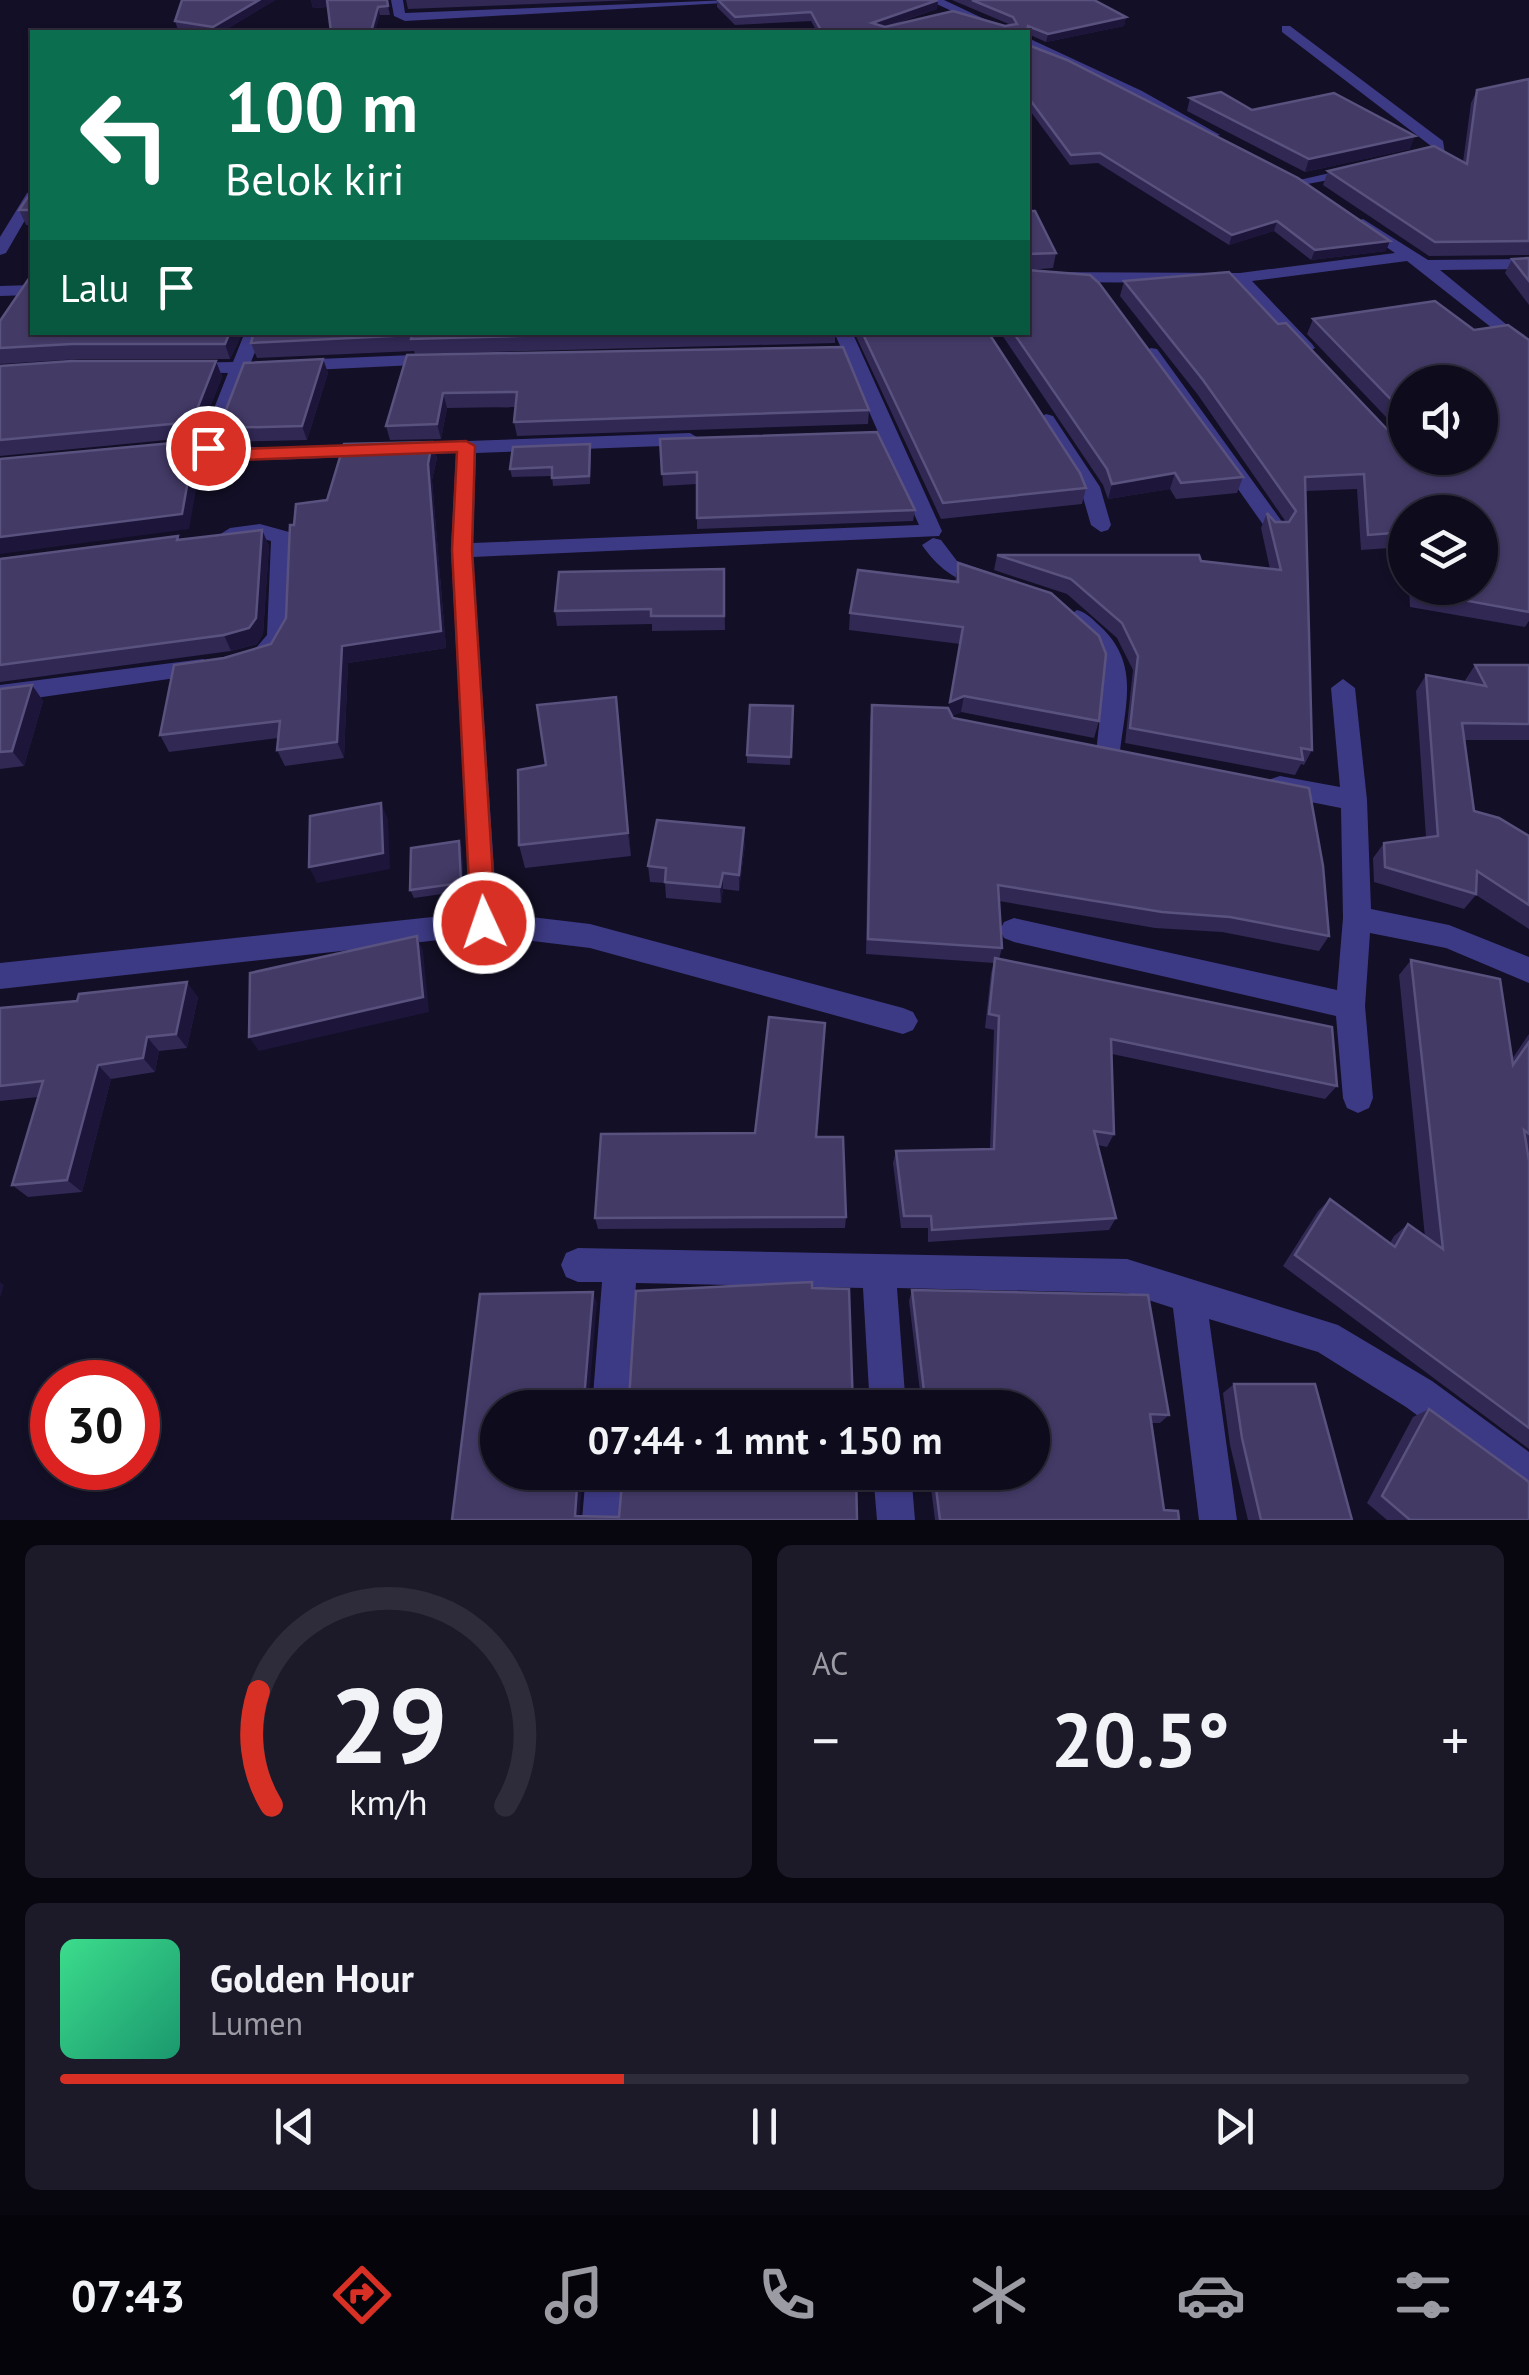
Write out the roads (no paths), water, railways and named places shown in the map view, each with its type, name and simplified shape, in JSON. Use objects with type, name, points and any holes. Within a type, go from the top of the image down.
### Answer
[{"type":"street","points":[[397,0],[400,16],[405,17],[724,0]]},
{"type":"street","points":[[934,0],[1001,30]]},
{"type":"street","points":[[938,16],[958,11]]},
{"type":"street","points":[[1286,29],[1438,144],[1440,151],[1430,156],[1393,163]]},
{"type":"street","points":[[1030,43],[1137,94],[1228,144]]},
{"type":"street","points":[[1030,54],[1045,50]]},
{"type":"street","points":[[1317,192],[1294,177],[1375,167]]},
{"type":"street","points":[[4,242],[30,199]]},
{"type":"street","points":[[1348,213],[1416,260],[1529,352]]},
{"type":"street","points":[[4,242],[30,233]]},
{"type":"street","points":[[1030,277],[1098,284],[1240,278],[1416,260],[1529,264]]},
{"type":"street","points":[[1240,278],[1316,359]]},
{"type":"street","points":[[0,292],[30,285]]},
{"type":"street","points":[[1135,333],[1276,528]]},
{"type":"street","points":[[208,448],[253,335]]},
{"type":"street","points":[[462,550],[932,531],[875,434],[842,345]]},
{"type":"street","points":[[168,366],[239,368],[466,359]]},
{"type":"street","points":[[1039,410],[1090,487],[1099,507],[1101,525]]},
{"type":"street","points":[[136,451],[208,448],[256,454],[705,439]]},
{"type":"street","points":[[466,446],[462,550],[484,923]]},
{"type":"street","points":[[0,694],[237,662],[267,653],[275,645],[282,537],[260,531],[204,538]]},
{"type":"street","points":[[933,545],[949,566],[1017,588]]},
{"type":"street","points":[[1057,602],[1106,646],[1116,670],[1108,753]]},
{"type":"street","points":[[1343,688],[1354,800],[1357,918],[1350,1006],[1358,1098]]},
{"type":"street","points":[[1260,782],[1354,800]]},
{"type":"street","points":[[1357,918],[1449,937],[1529,970]]},
{"type":"street","points":[[0,976],[484,923],[590,936],[903,1021]]},
{"type":"street","points":[[1014,930],[1350,1006]]},
{"type":"street","points":[[578,1266],[1127,1276],[1326,1337],[1419,1394],[1529,1475]]},
{"type":"street","points":[[611,1390],[620,1266]]},
{"type":"street","points":[[879,1272],[887,1390]]},
{"type":"street","points":[[1189,1296],[1218,1520]]},
{"type":"street","points":[[602,1520],[604,1490]]},
{"type":"street","points":[[894,1490],[896,1520]]}]
